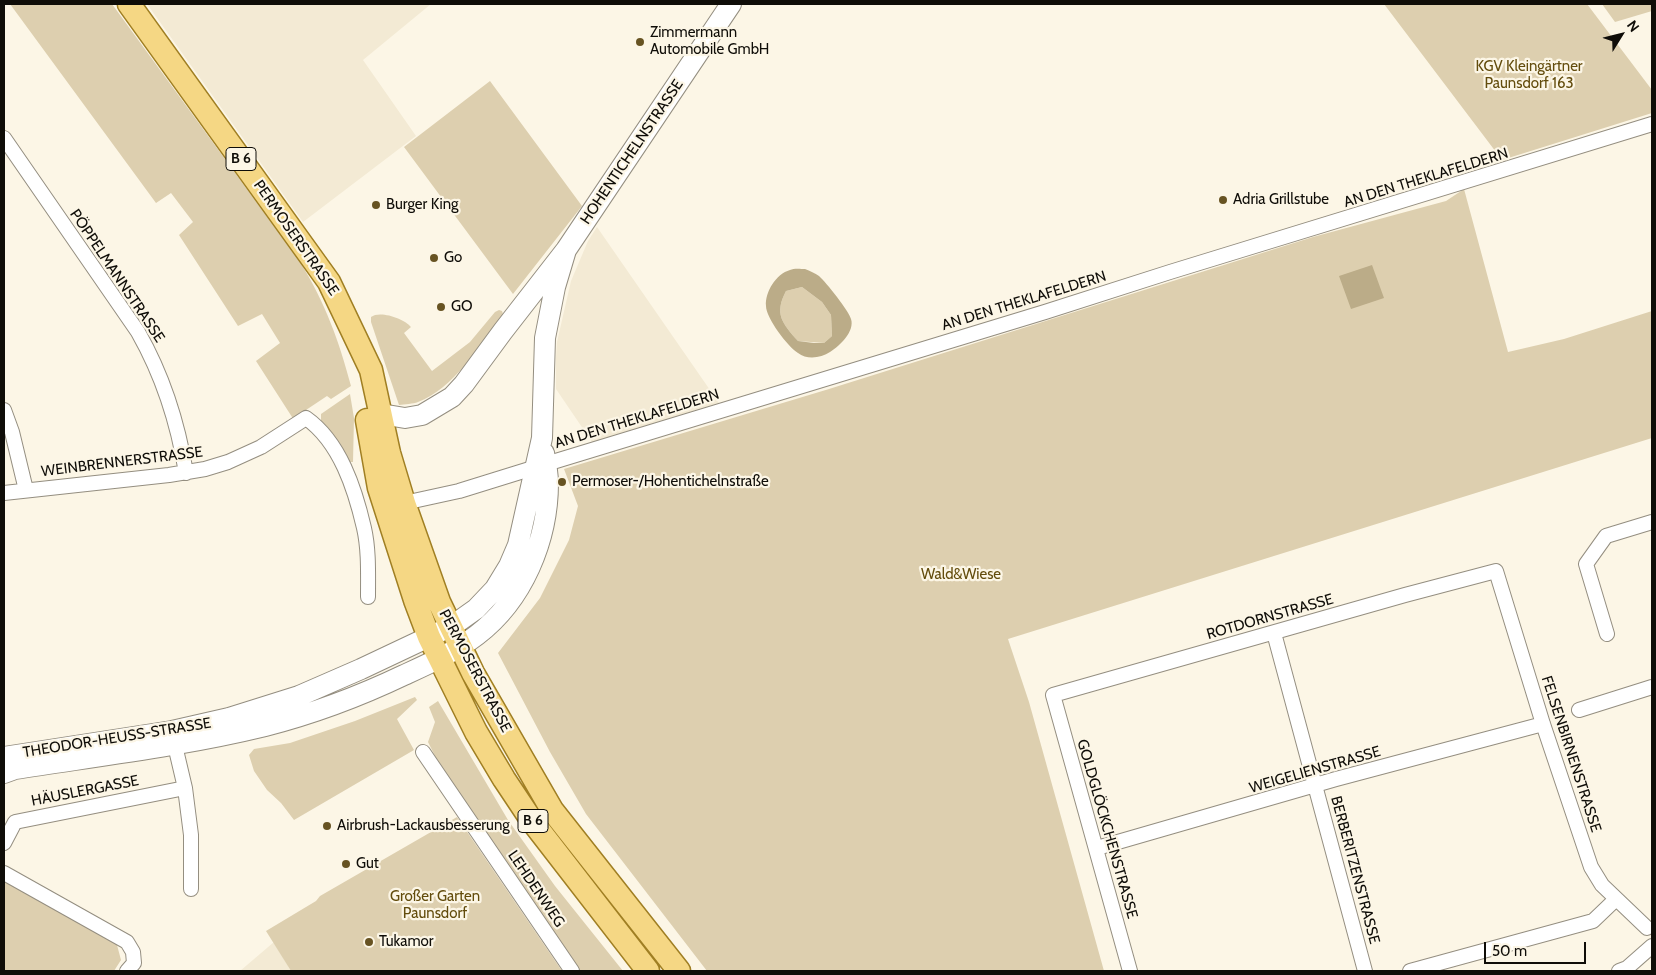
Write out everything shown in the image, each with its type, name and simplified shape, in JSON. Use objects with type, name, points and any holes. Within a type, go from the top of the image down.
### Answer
[{"type":"main road","name":"PERMOSERSTRASSE","points":[[129,4],[330,282],[371,370],[380,414],[404,503],[439,602],[477,680],[552,810],[679,971]]},
{"type":"main road","name":"HOHENTICHELNSTRASSE","points":[[380,414],[406,418],[422,415],[452,397],[566,250],[731,4]]},
{"type":"main road","name":"HOHENTICHELNSTRASSE","points":[[439,658],[457,636],[476,636],[496,617],[522,582],[535,555],[546,518],[548,481],[541,465],[545,338],[554,287],[566,250]]},
{"type":"main road","name":"PERMOSERSTRASSE","points":[[352,330],[379,488],[405,572],[429,638],[476,732],[523,807],[565,865],[648,971]]},
{"type":"main road","name":"THEODOR-HEUSS-STRASSE","points":[[4,773],[173,738],[299,696],[429,638],[457,636]]},
{"type":"main road","name":"THEODOR-HEUSS-STRASSE","points":[[4,757],[267,726],[374,690],[439,658]]},
{"type":"street","name":"AN DEN THEKLAFELDERN","points":[[404,503],[458,491],[1038,315],[1170,272],[1449,188],[1652,124]]},
{"type":"street","name":"PÖPPELMANNSTRASSE","points":[[4,138],[150,353],[166,391],[181,446],[186,473]]},
{"type":"street","points":[[4,410],[12,432],[26,490]]},
{"type":"street","name":"WEINBRENNERSTRASSE","points":[[4,493],[186,473],[228,462],[261,448],[306,418],[318,427],[336,453],[350,482],[364,529],[368,597]]},
{"type":"street","points":[[1607,634],[1586,564],[1606,536],[1652,522]]},
{"type":"street","name":"ROTDORNSTRASSE","points":[[1053,695],[1496,571]]},
{"type":"street","name":"FELSENBIRNENSTRASSE","points":[[1496,571],[1543,724],[1591,867],[1602,885],[1616,899],[1650,923]]},
{"type":"street","name":"BERBERITZENSTRASSE","points":[[1274,632],[1365,971]]},
{"type":"street","points":[[1579,710],[1652,687]]},
{"type":"street","name":"GOLDGLÖCKCHENSTRASSE","points":[[1053,695],[1130,971]]},
{"type":"street","name":"WEIGELIENSTRASSE","points":[[1097,848],[1336,779],[1543,724]]},
{"type":"street","points":[[173,738],[185,788],[191,835],[191,889]]},
{"type":"street","name":"LEHDENWEG","points":[[422,752],[572,971]]},
{"type":"street","name":"HÄUSLERGASSE","points":[[4,843],[15,822],[185,788]]},
{"type":"street","points":[[4,873],[127,942],[132,952],[134,963],[127,971]]},
{"type":"street","points":[[1410,971],[1592,921],[1616,899]]},
{"type":"street","points":[[1619,971],[1627,968],[1652,945],[1649,940],[1650,923]]},
{"type":"shaded area","points":[[147,4],[431,4],[363,60],[416,136],[303,222]]},
{"type":"shaded area","points":[[597,227],[719,403],[592,442],[556,389],[556,358],[557,342],[571,281],[588,241]]},
{"type":"shaded area","points":[[1372,265],[1384,298],[1351,309],[1339,276]]},
{"type":"shaded area","points":[[805,269],[819,276],[832,290],[842,303],[852,324],[849,333],[838,346],[818,357],[806,357],[794,350],[773,325],[766,306],[769,290],[780,275],[790,270]],"holes":[[[802,287],[822,302],[831,315],[832,336],[824,343],[798,341],[784,323],[780,312],[782,299],[786,291]]]},
{"type":"shaded area","points":[[274,942],[291,971],[240,971]]},
{"type":"green space","points":[[10,4],[112,4],[300,262],[317,292],[330,322],[351,386],[331,399],[327,396],[294,418],[292,417],[256,361],[280,343],[262,314],[238,326],[179,235],[193,222],[171,193],[156,203]]},
{"type":"green space","name":"KGV Kleingärtner Paunsdorf 163","points":[[1384,4],[1587,4],[1652,90],[1652,113],[1502,160]]},
{"type":"green space","points":[[1602,4],[1652,4],[1652,11],[1615,22]]},
{"type":"green space","points":[[490,81],[582,206],[513,294],[404,147]]},
{"type":"green space","name":"Wald&Wiese","points":[[1464,189],[1508,352],[1564,339],[1652,311],[1652,438],[1008,639],[1029,702],[1104,971],[707,971],[586,814],[550,752],[498,653],[540,598],[569,540],[578,506],[564,469],[829,389],[1313,237],[1446,201]]},
{"type":"green space","points":[[802,287],[822,302],[831,315],[832,336],[824,343],[798,341],[782,318],[780,312],[782,299],[786,291]]},
{"type":"green space","points":[[502,311],[504,317],[454,377],[431,396],[416,403],[399,405],[371,322],[371,317],[380,314],[386,315],[398,318],[408,324],[411,327],[404,333],[432,371],[470,342],[495,312]]},
{"type":"green space","points":[[350,394],[354,418],[353,462],[346,462],[321,424],[321,414]]},
{"type":"green space","points":[[415,697],[417,700],[397,719],[414,750],[294,820],[281,803],[267,790],[254,771],[249,755],[254,749],[290,743],[355,721]]},
{"type":"green space","points":[[438,701],[508,820],[555,886],[623,971],[579,971],[443,772],[428,742],[435,722],[429,707]]},
{"type":"green space","name":"Großer Garten Paunsdorf","points":[[457,817],[562,971],[291,971],[266,931],[316,901],[320,896]]},
{"type":"green space","points":[[4,881],[104,933],[117,945],[121,960],[114,971],[4,971]]},
{"type":"place","name":"Zimmermann Automobile GmbH","points":[[640,42]]},
{"type":"place","name":"Adria Grillstube","points":[[1223,200]]},
{"type":"place","name":"Burger King","points":[[376,205]]},
{"type":"place","name":"Go","points":[[434,258]]},
{"type":"place","name":"GO","points":[[441,307]]},
{"type":"place","name":"Permoser-/Hohentichelnstraße","points":[[562,482]]},
{"type":"place","name":"Airbrush-Lackausbesserung","points":[[327,826]]},
{"type":"place","name":"Gut","points":[[346,864]]},
{"type":"place","name":"Tukamor","points":[[369,942]]}]
